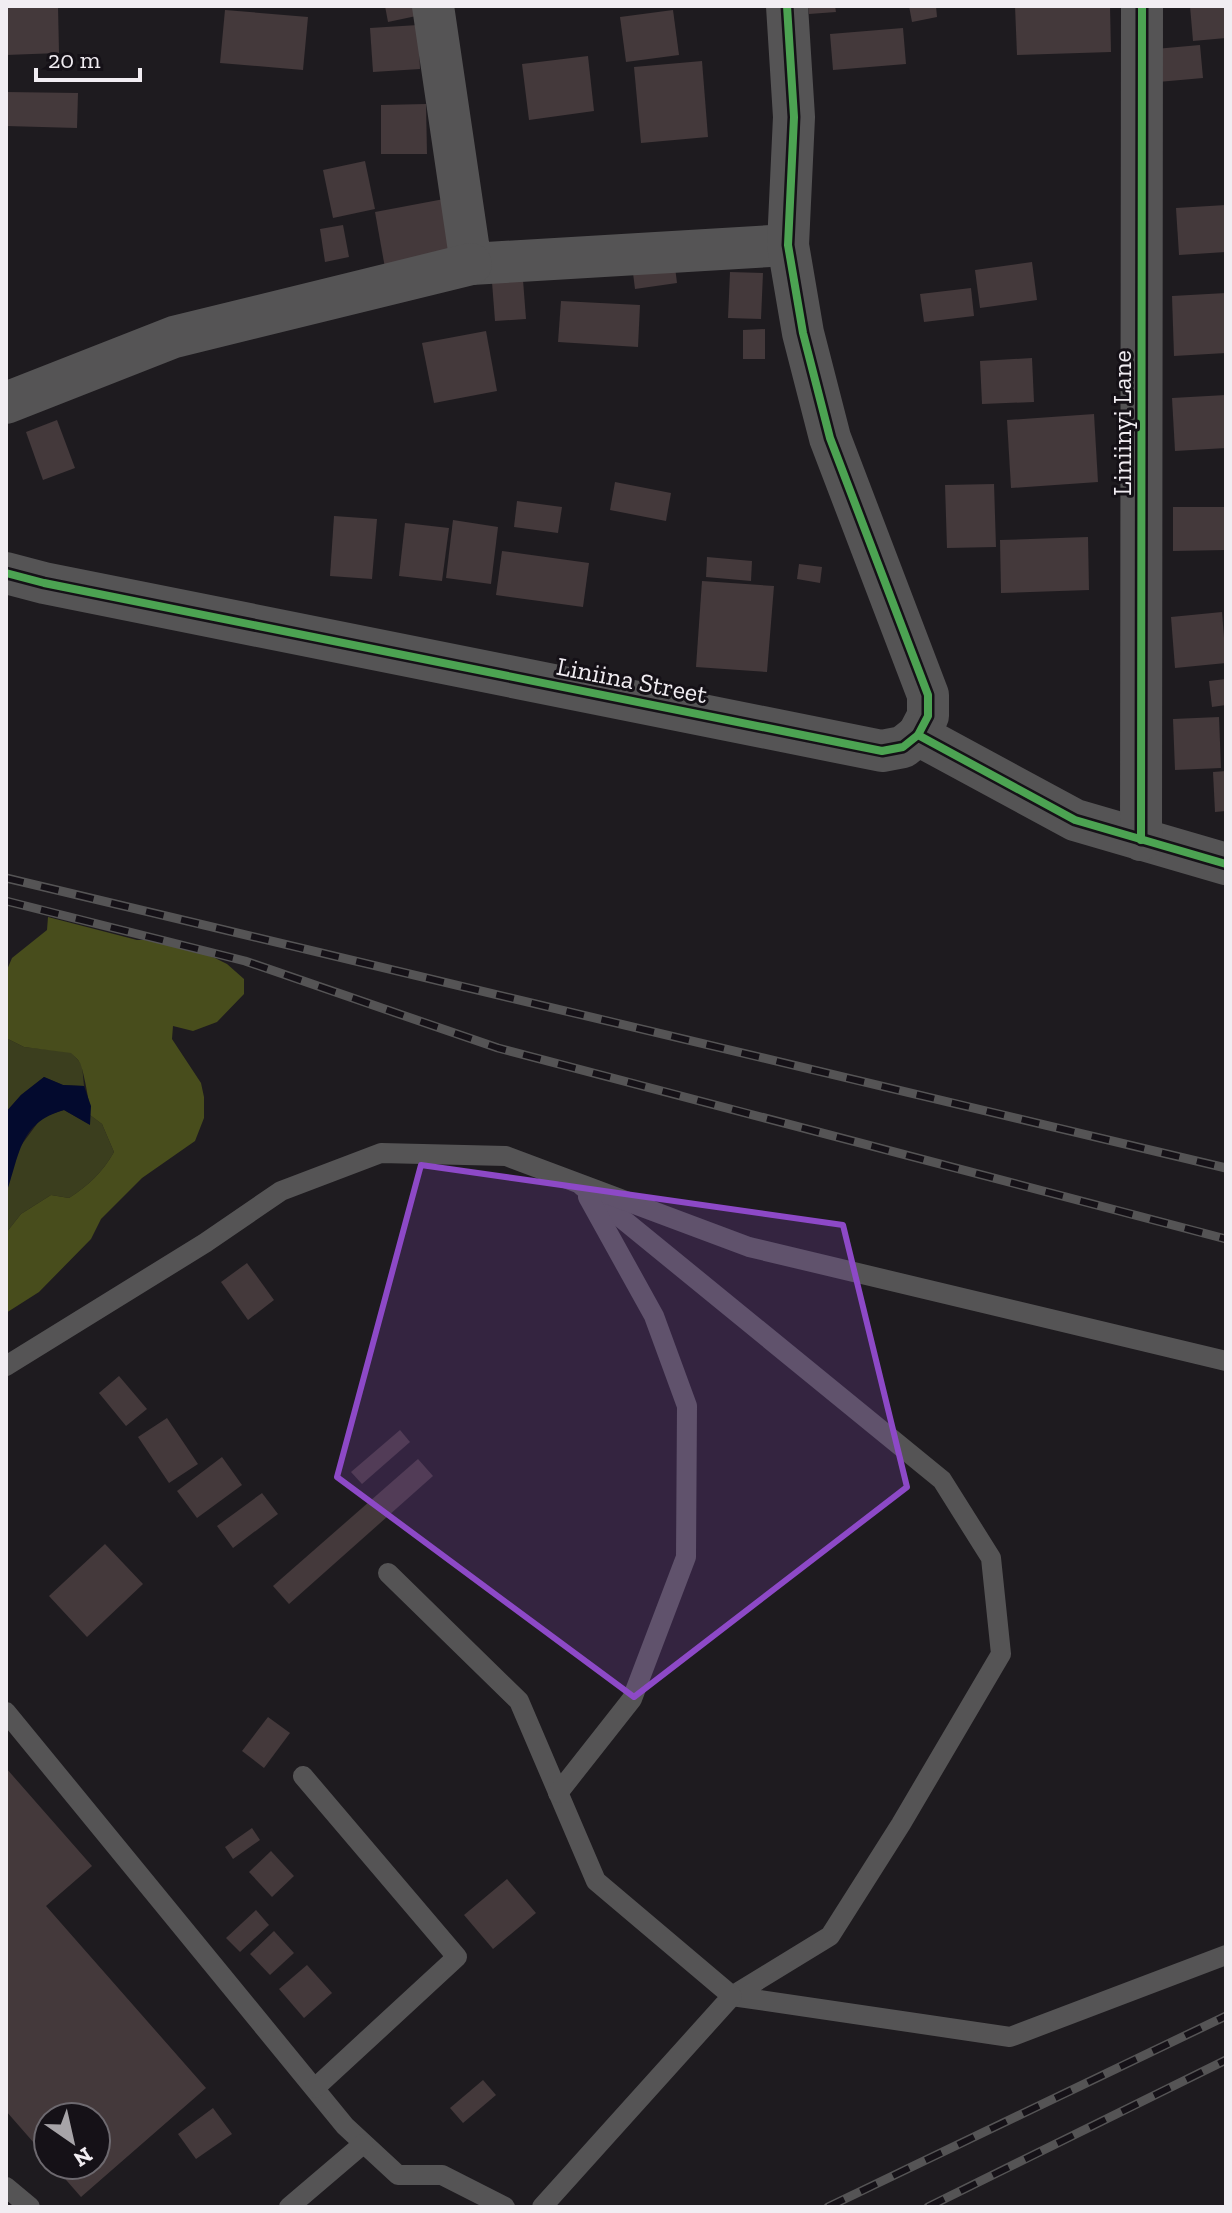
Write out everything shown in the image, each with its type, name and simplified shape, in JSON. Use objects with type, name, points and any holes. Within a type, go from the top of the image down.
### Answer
[{"type":"street","points":[[433,6],[471,264]]},
{"type":"street","points":[[787,6],[794,117],[788,245],[803,333],[830,438],[928,695],[928,716],[918,735],[1075,820],[1226,864]]},
{"type":"street","name":"Liniinyi Lane","points":[[1141,840],[1142,6]]},
{"type":"street","points":[[6,403],[174,337],[471,264],[788,245]]},
{"type":"street","name":"Liniina Street","points":[[6,573],[882,751],[903,747],[918,735]]},
{"type":"lane","points":[[6,1366],[205,1243],[281,1191],[381,1153],[506,1156],[749,1247],[1226,1361]]},
{"type":"lane","points":[[558,1793],[632,1699],[686,1557],[687,1406],[654,1316],[582,1186]]},
{"type":"lane","points":[[542,2207],[732,1996],[830,1936],[1001,1654],[991,1558],[942,1480],[582,1186]]},
{"type":"lane","points":[[388,1573],[519,1701],[596,1881],[732,1996],[1010,2037],[1226,1955]]},
{"type":"lane","points":[[6,1712],[345,2126],[363,2144],[398,2175],[442,2175],[505,2207]]},
{"type":"lane","points":[[303,1776],[457,1957],[315,2088]]},
{"type":"lane","points":[[289,2207],[363,2144]]},
{"type":"lane","points":[[6,2187],[30,2207]]},
{"type":"highlighted area","points":[[421,1165],[843,1225],[907,1487],[634,1697],[337,1477]]},
{"type":"green space","points":[[48,917],[137,940],[163,940],[215,958],[244,979],[244,994],[217,1022],[193,1031],[173,1026],[172,1039],[201,1083],[204,1097],[204,1118],[195,1141],[142,1178],[101,1219],[91,1239],[39,1292],[6,1313],[6,1233],[21,1214],[51,1195],[69,1198],[83,1188],[100,1172],[114,1152],[102,1124],[90,1115],[85,1080],[77,1059],[71,1053],[24,1047],[6,1038],[6,972],[12,958],[47,930]]},
{"type":"green space","points":[[6,1038],[24,1047],[71,1052],[82,1065],[84,1086],[63,1085],[44,1077],[6,1112]]},
{"type":"green space","points":[[64,1110],[89,1124],[90,1115],[102,1124],[114,1152],[100,1172],[83,1188],[69,1198],[51,1195],[21,1214],[6,1233],[6,1194],[17,1151],[42,1117]]},
{"type":"water","points":[[44,1077],[63,1085],[84,1086],[91,1106],[90,1125],[64,1110],[38,1123],[29,1132],[18,1154],[6,1194],[6,1112]]},
{"type":"building","points":[[6,6],[58,6],[59,53],[6,55]]},
{"type":"building","points":[[385,6],[419,6],[421,15],[388,22]]},
{"type":"building","points":[[808,6],[835,6],[836,12],[809,14]]},
{"type":"building","points":[[909,6],[936,6],[937,17],[912,22]]},
{"type":"building","points":[[1015,6],[1110,6],[1111,52],[1017,55]]},
{"type":"building","points":[[1190,6],[1226,6],[1226,38],[1193,41]]},
{"type":"building","points":[[225,10],[308,17],[303,70],[220,63]]},
{"type":"building","points":[[673,10],[679,55],[626,62],[620,17]]},
{"type":"building","points":[[418,25],[420,69],[373,72],[370,28]]},
{"type":"building","points":[[903,28],[906,64],[833,70],[830,34]]},
{"type":"building","points":[[1200,45],[1203,78],[1158,82],[1155,49]]},
{"type":"building","points":[[588,56],[594,111],[529,120],[522,64]]},
{"type":"building","points":[[702,61],[708,137],[641,143],[634,67]]},
{"type":"building","points":[[6,92],[78,93],[77,128],[6,126]]},
{"type":"building","points":[[426,104],[427,154],[381,154],[381,105]]},
{"type":"building","points":[[365,161],[375,209],[333,218],[323,170]]},
{"type":"building","points":[[444,199],[455,256],[385,268],[375,212]]},
{"type":"building","points":[[1226,205],[1226,252],[1179,255],[1176,208]]},
{"type":"building","points":[[343,225],[349,257],[325,262],[320,229]]},
{"type":"building","points":[[674,259],[677,283],[635,289],[632,265]]},
{"type":"building","points":[[1032,262],[1037,300],[980,308],[975,270]]},
{"type":"building","points":[[522,267],[526,319],[495,321],[491,269]]},
{"type":"building","points":[[730,272],[763,273],[761,319],[728,318]]},
{"type":"building","points":[[971,288],[974,316],[924,322],[920,294]]},
{"type":"building","points":[[1226,293],[1226,353],[1174,356],[1172,296]]},
{"type":"building","points":[[561,301],[640,305],[638,347],[558,342]]},
{"type":"building","points":[[765,329],[765,359],[743,359],[743,330]]},
{"type":"building","points":[[486,331],[497,391],[434,403],[422,343]]},
{"type":"building","points":[[1032,358],[1034,402],[982,404],[980,361]]},
{"type":"building","points":[[1226,395],[1226,448],[1175,451],[1172,398]]},
{"type":"building","points":[[1094,414],[1098,482],[1011,488],[1007,420]]},
{"type":"building","points":[[57,420],[75,468],[43,480],[26,432]]},
{"type":"building","points":[[615,482],[671,493],[666,521],[610,510]]},
{"type":"building","points":[[994,484],[996,547],[947,548],[945,485]]},
{"type":"building","points":[[517,501],[562,507],[558,533],[514,527]]},
{"type":"building","points":[[1173,507],[1226,507],[1226,550],[1173,551]]},
{"type":"building","points":[[334,516],[377,519],[372,579],[330,576]]},
{"type":"building","points":[[453,520],[498,527],[491,584],[446,578]]},
{"type":"building","points":[[405,523],[449,528],[442,581],[399,576]]},
{"type":"building","points":[[1088,537],[1089,590],[1001,593],[1000,540]]},
{"type":"building","points":[[502,551],[589,563],[583,607],[496,595]]},
{"type":"building","points":[[707,557],[752,561],[751,581],[706,577]]},
{"type":"building","points":[[799,564],[822,567],[820,583],[797,579]]},
{"type":"building","points":[[702,581],[774,586],[767,672],[696,667]]},
{"type":"building","points":[[1222,612],[1226,663],[1175,668],[1171,617]]},
{"type":"building","points":[[1226,679],[1226,705],[1212,707],[1209,681]]},
{"type":"building","points":[[1219,717],[1221,768],[1175,770],[1173,719]]},
{"type":"building","points":[[1226,771],[1226,811],[1215,812],[1213,772]]},
{"type":"building","points":[[247,1263],[274,1300],[248,1320],[221,1282]]},
{"type":"building","points":[[119,1376],[147,1409],[126,1426],[99,1393]]},
{"type":"building","points":[[167,1418],[198,1464],[169,1483],[138,1437]]},
{"type":"building","points":[[400,1430],[410,1442],[362,1484],[351,1472]]},
{"type":"building","points":[[222,1457],[242,1485],[197,1518],[177,1491]]},
{"type":"building","points":[[418,1459],[433,1476],[289,1604],[273,1586]]},
{"type":"building","points":[[262,1493],[278,1514],[233,1548],[217,1526]]},
{"type":"building","points":[[105,1544],[143,1584],[87,1637],[49,1596]]},
{"type":"building","points":[[268,1717],[290,1733],[264,1768],[242,1751]]},
{"type":"building","points":[[6,1768],[92,1866],[46,1906],[206,2088],[112,2170],[112,2101],[32,2101],[32,2141],[6,2111]]},
{"type":"building","points":[[252,1828],[260,1840],[233,1859],[225,1847]]},
{"type":"building","points":[[271,1851],[294,1876],[272,1897],[249,1872]]},
{"type":"building","points":[[507,1879],[536,1913],[493,1949],[464,1915]]},
{"type":"building","points":[[256,1910],[269,1925],[240,1952],[226,1938]]},
{"type":"building","points":[[274,1931],[294,1953],[270,1975],[250,1954]]},
{"type":"building","points":[[307,1965],[332,1993],[304,2018],[279,1989]]},
{"type":"building","points":[[483,2080],[496,2095],[463,2123],[450,2108]]},
{"type":"building","points":[[213,2108],[232,2134],[196,2159],[178,2134]]},
{"type":"building","points":[[67,2181],[99,2181],[81,2197]]},
{"type":"railway","points":[[6,878],[1226,1168]]},
{"type":"railway","points":[[6,901],[245,961],[498,1048],[1226,1239]]},
{"type":"railway","points":[[828,2207],[1226,2016]]},
{"type":"railway","points":[[928,2207],[1226,2060]]},
{"type":"cycle path","points":[[787,6],[794,117],[788,245],[803,333],[830,438],[928,695],[928,716],[918,735]]},
{"type":"cycle path","points":[[1141,840],[1142,6]]},
{"type":"cycle path","points":[[6,573],[882,751],[903,747],[918,735],[1075,820],[1226,864]]}]
